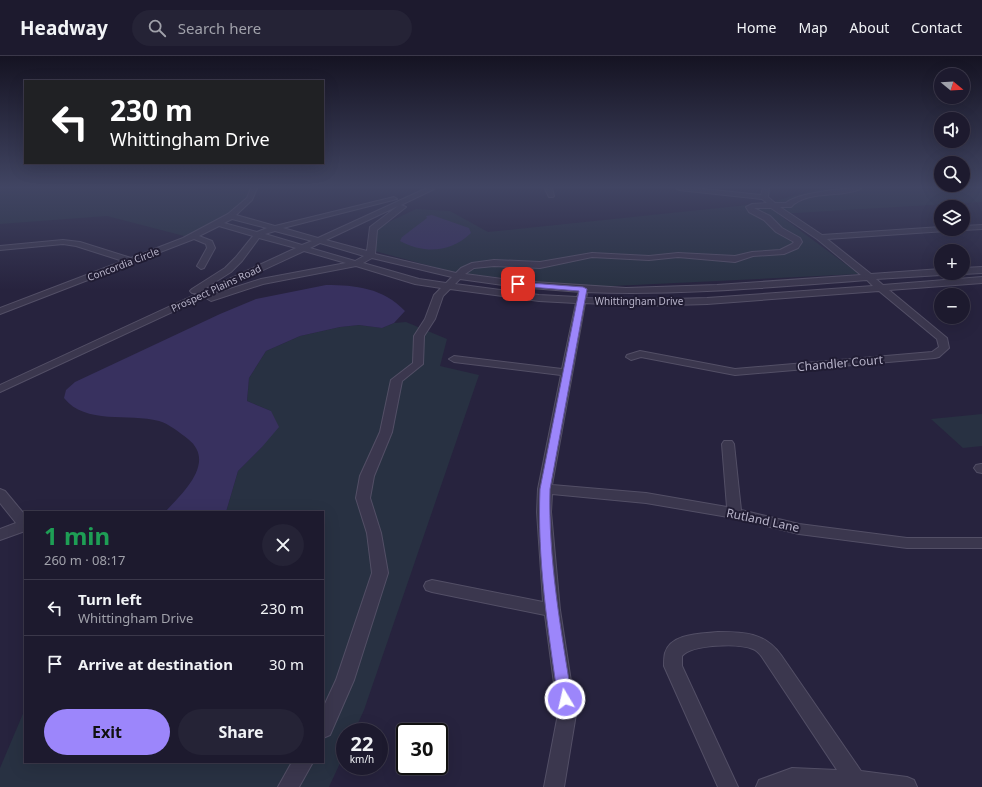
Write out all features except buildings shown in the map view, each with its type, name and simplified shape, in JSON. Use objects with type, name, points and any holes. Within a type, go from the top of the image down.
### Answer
[{"type":"street","name":"Whittingham Drive","points":[[253,222],[372,255],[458,276],[639,303],[707,300],[982,280]]},
{"type":"street","points":[[164,312],[228,270],[239,259],[258,234],[299,222]]},
{"type":"street","name":"Prospect Plains Road","points":[[0,389],[357,222]]},
{"type":"street","points":[[164,312],[261,282],[355,264],[372,255],[373,229],[382,222]]},
{"type":"street","points":[[324,727],[345,680],[380,573],[374,533],[363,498],[367,476],[386,432],[392,408],[393,392],[397,380],[418,364],[419,336],[430,319],[439,295],[449,287],[464,270],[480,264],[540,264],[584,255],[649,258],[678,255],[727,260],[741,258],[752,254],[781,252],[795,246],[798,242],[797,240],[779,230],[772,222]]},
{"type":"street","name":"Chandler Court","points":[[631,357],[640,354],[735,372],[935,355],[944,348],[942,338],[820,237],[798,222]]},
{"type":"street","name":"Whittingham Drive","points":[[218,223],[418,282],[539,298],[626,291],[869,278],[934,273]]},
{"type":"street","name":"Concordia Circle","points":[[0,311],[193,236],[218,223]]},
{"type":"street","points":[[970,228],[982,227]]},
{"type":"street","points":[[820,237],[934,230]]},
{"type":"street","points":[[193,236],[209,243],[211,248],[201,266]]},
{"type":"street","points":[[0,248],[62,242],[77,244],[131,261]]},
{"type":"street","points":[[970,271],[982,270]]},
{"type":"street","points":[[554,787],[568,714],[552,610],[544,512],[545,489],[582,295]]},
{"type":"street","points":[[454,359],[568,373]]},
{"type":"street","points":[[728,444],[734,513]]},
{"type":"street","name":"Rutland Lane","points":[[545,489],[646,498],[734,513],[799,529],[907,544],[982,543]]},
{"type":"street","points":[[0,494],[24,524]]},
{"type":"street","points":[[0,535],[24,525]]},
{"type":"street","points":[[432,586],[552,610]]},
{"type":"street","points":[[728,787],[673,666],[673,654],[680,646],[708,641],[735,640],[755,642],[767,650],[855,780]]},
{"type":"street","points":[[288,787],[302,763]]},
{"type":"street","points":[[766,787],[792,778],[855,780],[907,787]]},
{"type":"shaded area","points":[[0,222],[25,222],[0,224]]},
{"type":"shaded area","points":[[131,222],[215,222],[188,237]]},
{"type":"shaded area","points":[[388,222],[470,222],[488,232],[583,222],[789,222],[859,274],[592,287],[456,273],[371,250],[374,229]]},
{"type":"shaded area","points":[[422,222],[452,222],[469,228],[471,233],[455,245],[437,249],[419,248],[409,245],[400,241],[402,237]]},
{"type":"shaded area","points":[[326,285],[348,286],[368,289],[388,297],[405,311],[394,323],[382,328],[359,325],[340,327],[300,336],[266,351],[249,378],[247,401],[271,411],[279,427],[238,471],[226,511],[166,511],[180,496],[194,477],[198,467],[199,458],[196,448],[178,431],[159,421],[108,417],[83,412],[64,398],[66,390],[75,382],[220,314],[256,299]]},
{"type":"shaded area","points":[[406,322],[447,339],[440,366],[479,375],[364,710],[358,723],[336,723],[336,772],[329,787],[0,787],[0,768],[24,711],[24,763],[324,763],[324,511],[226,511],[238,471],[262,447],[271,411],[247,401],[249,378],[266,351],[300,336],[340,327],[359,325],[382,328],[394,323]]},
{"type":"shaded area","points":[[982,414],[982,446],[963,448],[931,419]]},
{"type":"route","points":[[518,284],[583,289],[545,489],[544,512],[552,610],[565,699]]}]
